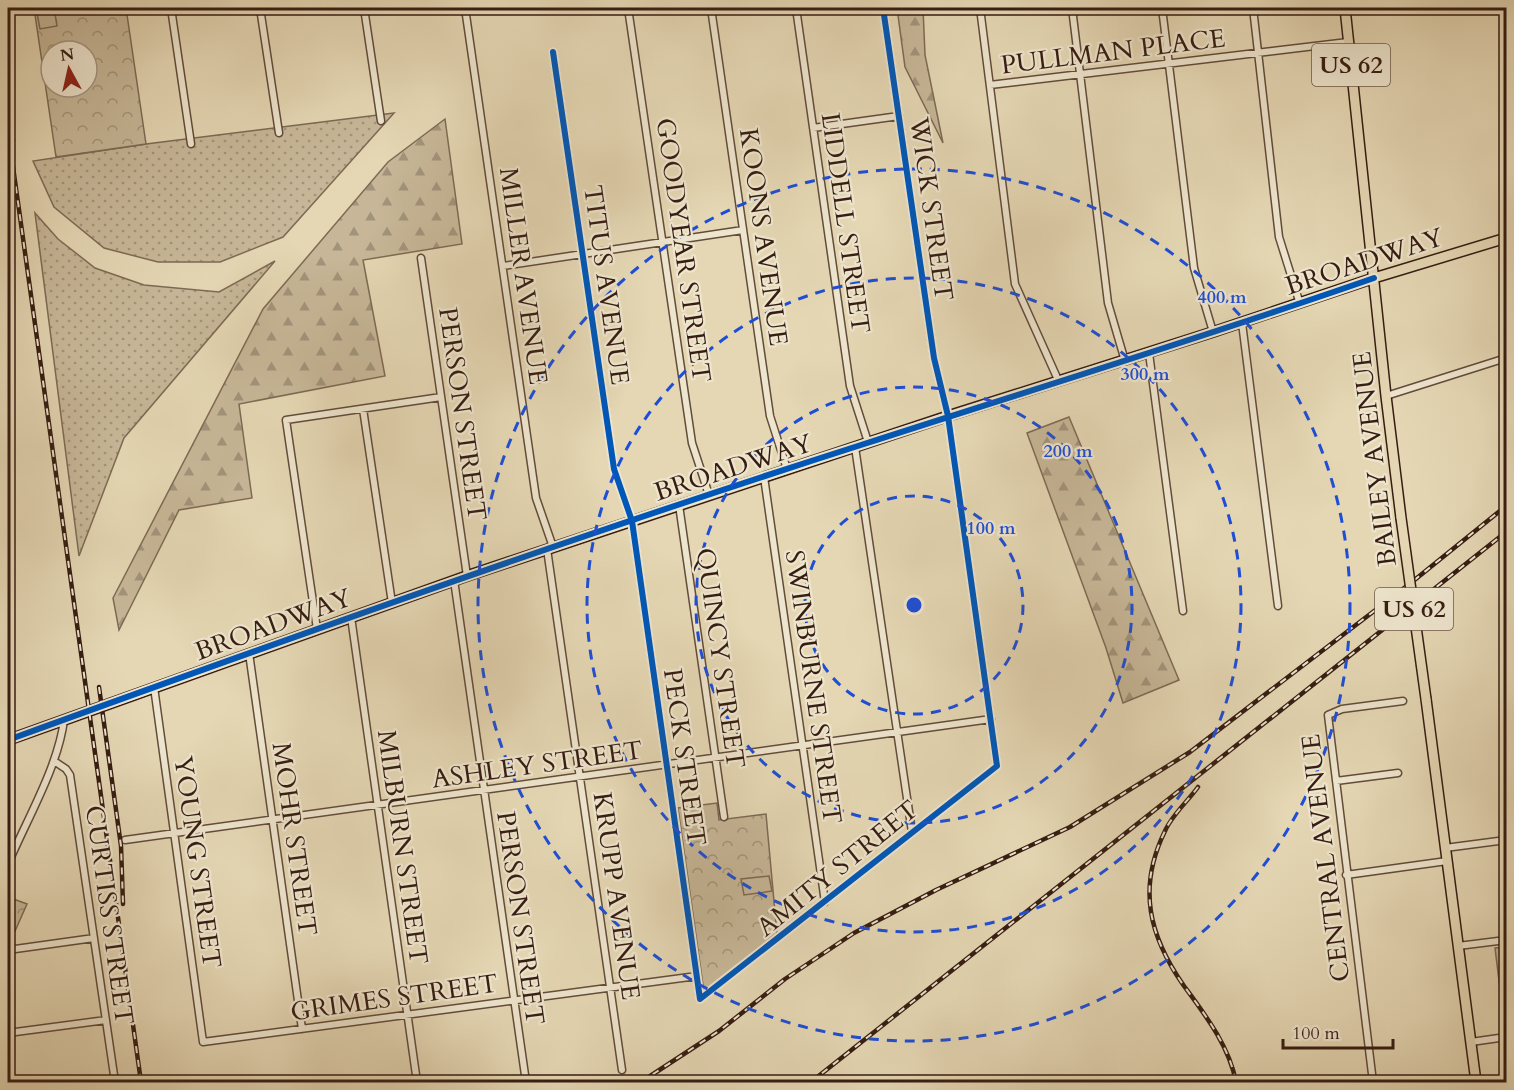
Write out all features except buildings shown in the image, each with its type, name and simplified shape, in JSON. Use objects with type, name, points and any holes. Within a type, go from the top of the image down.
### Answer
[{"type":"main road","name":"BAILEY AVENUE","points":[[1345,8],[1386,396],[1476,1083]]},
{"type":"main road","name":"BROADWAY","points":[[8,740],[454,580],[868,442],[1125,361],[1374,278],[1506,238]]},
{"type":"street","points":[[171,8],[191,144]]},
{"type":"street","points":[[260,8],[279,133]]},
{"type":"street","points":[[364,8],[381,121]]},
{"type":"street","name":"MILLER AVENUE","points":[[465,8],[536,498],[550,548]]},
{"type":"street","name":"GOODYEAR STREET","points":[[628,8],[692,443],[709,495]]},
{"type":"street","name":"KOONS AVENUE","points":[[711,8],[770,416],[787,470]]},
{"type":"street","name":"LIDDELL STREET","points":[[796,8],[850,386],[868,442]]},
{"type":"street","name":"WICK STREET","points":[[883,8],[934,358],[948,416],[997,766]]},
{"type":"street","points":[[980,8],[1015,284],[1059,382]]},
{"type":"street","points":[[1072,8],[1108,303],[1125,361]]},
{"type":"street","points":[[1162,8],[1194,268],[1213,332]]},
{"type":"street","points":[[1252,8],[1279,237],[1300,304]]},
{"type":"street","name":"PULLMAN PLACE","points":[[990,85],[1348,42]]},
{"type":"street","name":"TITUS AVENUE","points":[[553,52],[614,469],[632,521]]},
{"type":"street","points":[[813,128],[899,116]]},
{"type":"street","points":[[503,266],[743,230]]},
{"type":"street","name":"PERSON STREET","points":[[421,258],[467,576]]},
{"type":"street","points":[[1242,323],[1278,606]]},
{"type":"street","points":[[1149,353],[1183,611]]},
{"type":"street","points":[[1386,396],[1506,358]]},
{"type":"street","points":[[317,629],[286,420],[441,397]]},
{"type":"street","points":[[363,409],[392,603]]},
{"type":"street","points":[[855,447],[912,832]]},
{"type":"street","name":"SWINBURNE STREET","points":[[764,477],[825,902]]},
{"type":"street","name":"QUINCY STREET","points":[[680,505],[724,817]]},
{"type":"street","name":"PECK STREET","points":[[632,521],[700,999]]},
{"type":"street","name":"KRUPP AVENUE","points":[[550,548],[622,1070]]},
{"type":"street","name":"PERSON STREET","points":[[454,580],[526,1083]]},
{"type":"street","name":"MILBURN STREET","points":[[351,617],[417,1083]]},
{"type":"street","name":"MOHR STREET","points":[[249,653],[302,1029]]},
{"type":"street","name":"YOUNG STREET","points":[[154,687],[202,1042]]},
{"type":"street","name":"CENTRAL AVENUE","points":[[1373,1083],[1328,715],[1342,709],[1403,701]]},
{"type":"street","name":"ASHLEY STREET","points":[[125,840],[483,792],[990,719]]},
{"type":"street","points":[[8,864],[54,760],[62,738],[64,720]]},
{"type":"street","points":[[8,734],[8,740]]},
{"type":"street","name":"CURTISS STREET","points":[[54,760],[70,775],[115,1083]]},
{"type":"street","name":"AMITY STREET","points":[[700,999],[997,766]]},
{"type":"street","points":[[1336,781],[1398,773]]},
{"type":"street","points":[[1445,848],[1506,840]]},
{"type":"street","points":[[1346,875],[1447,861]]},
{"type":"street","points":[[8,950],[94,938]]},
{"type":"street","points":[[1458,946],[1506,940]]},
{"type":"street","name":"GRIMES STREET","points":[[202,1042],[697,976]]},
{"type":"street","points":[[8,1033],[106,1020]]},
{"type":"street","points":[[1471,1042],[1506,1037]]},
{"type":"green space","points":[[34,8],[126,8],[146,144],[56,157],[47,99],[99,99],[99,39],[39,39],[39,42]]},
{"type":"green space","points":[[36,8],[54,8],[57,26],[40,29]]},
{"type":"green space","points":[[897,8],[923,8],[925,55],[943,143],[905,67]]},
{"type":"green space","points":[[394,113],[283,237],[220,262],[158,262],[104,248],[54,207],[33,161],[146,144]]},
{"type":"green space","points":[[445,119],[462,244],[363,260],[385,376],[239,404],[252,498],[179,510],[119,630],[113,598],[263,309],[388,162]]},
{"type":"green space","points":[[35,213],[58,239],[95,268],[144,285],[219,292],[275,261],[124,438],[79,556]]},
{"type":"green space","points":[[1069,417],[1179,680],[1123,703],[1106,648],[1027,433]]},
{"type":"green space","points":[[717,803],[719,820],[766,814],[777,934],[704,992],[678,808]]},
{"type":"green space","points":[[769,876],[772,891],[744,895],[741,879]]},
{"type":"green space","points":[[8,897],[27,904],[8,947]]},
{"type":"green space","points":[[1506,947],[1506,1030],[1505,1030],[1495,948]]},
{"type":"green space","points":[[1506,951],[1506,992],[1500,956]]},
{"type":"railway","points":[[8,101],[13,140]]},
{"type":"railway","points":[[8,131],[141,1082]]},
{"type":"railway","points":[[641,1082],[719,1031],[785,979],[854,933],[936,890],[1070,827],[1190,752],[1412,582],[1506,506]]},
{"type":"railway","points":[[811,1082],[1506,532]]},
{"type":"railway","points":[[99,687],[121,846],[123,904]]},
{"type":"railway","points":[[1198,787],[1168,825],[1156,852],[1149,892],[1151,911],[1162,949],[1222,1044],[1236,1082]]},
{"type":"cycle path","points":[[553,52],[614,469],[632,521],[700,999],[997,766],[948,416],[934,358],[883,8]]},
{"type":"cycle path","points":[[8,740],[541,551],[1374,278]]}]
